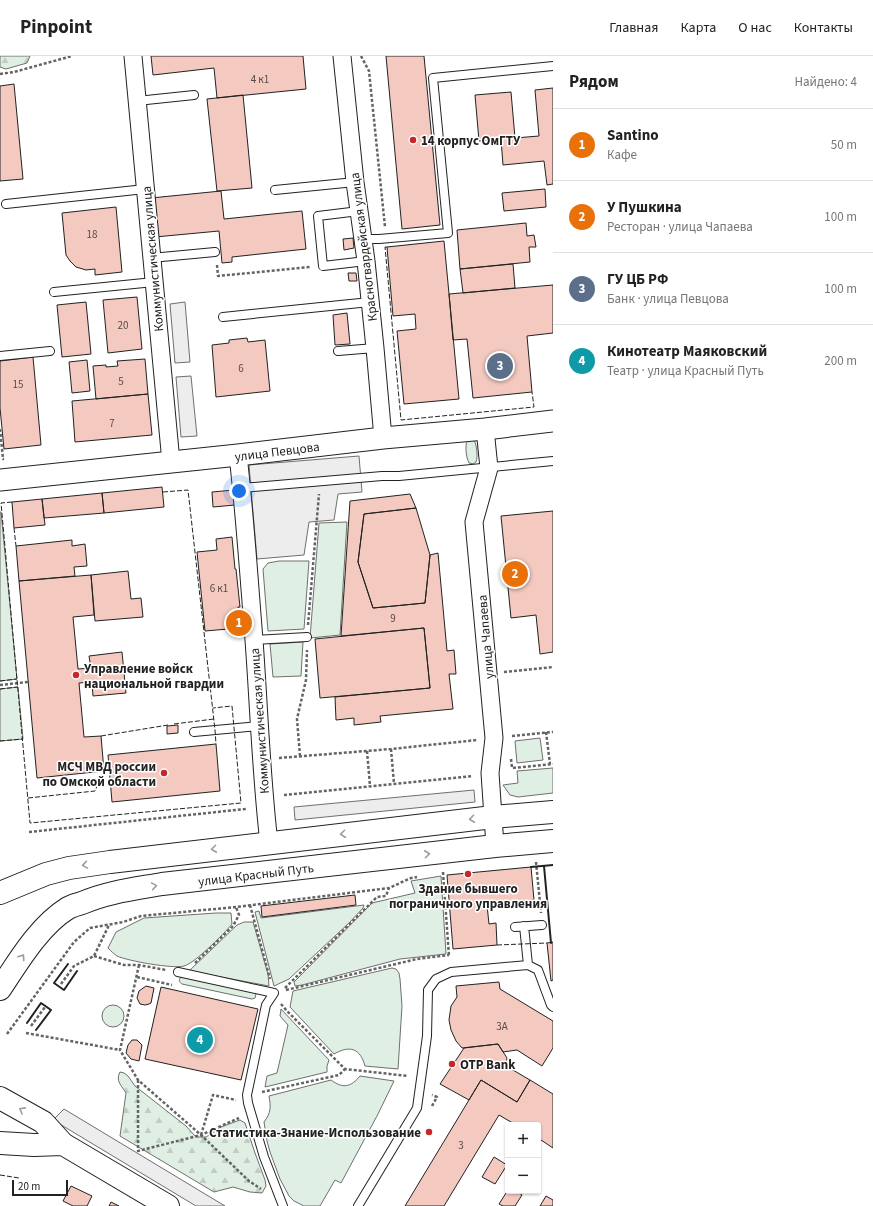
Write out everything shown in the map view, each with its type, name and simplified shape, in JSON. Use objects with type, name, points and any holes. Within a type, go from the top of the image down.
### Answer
[{"type":"main road","points":[[0,893],[46,874],[68,868],[493,817],[553,812]]},
{"type":"main road","name":"улица Красный Путь","points":[[0,989],[30,944],[52,921],[68,908],[115,892],[162,884],[495,846],[553,841]]},
{"type":"main road","points":[[0,1098],[43,1122],[63,1144],[168,1206]]},
{"type":"main road","points":[[0,1143],[34,1145],[63,1144]]},
{"type":"street","name":"Коммунистическая улица","points":[[133,56],[171,462]]},
{"type":"street","name":"Красногвардейская улица","points":[[342,56],[355,182],[366,261],[383,438]]},
{"type":"street","name":"улица Певцова","points":[[0,480],[553,421]]},
{"type":"street","name":"улица Чапаева","points":[[485,429],[489,468],[474,522],[494,738],[490,773],[495,846]]},
{"type":"street","name":"Коммунистическая улица","points":[[238,455],[254,640],[264,801],[269,843]]},
{"type":"lane","points":[[363,239],[448,233],[433,78],[553,66]]},
{"type":"lane","points":[[137,101],[194,95]]},
{"type":"lane","points":[[275,190],[355,182]]},
{"type":"lane","points":[[6,204],[145,189]]},
{"type":"lane","points":[[359,211],[318,216],[323,266],[366,261]]},
{"type":"lane","points":[[151,258],[215,252]]},
{"type":"lane","points":[[54,292],[154,282]]},
{"type":"lane","points":[[223,317],[370,302]]},
{"type":"lane","points":[[338,351],[375,348]]},
{"type":"lane","points":[[0,356],[50,351]]},
{"type":"lane","points":[[241,488],[320,480],[399,476],[553,461]]},
{"type":"lane","points":[[254,640],[307,637]]},
{"type":"lane","points":[[194,732],[259,726]]},
{"type":"lane","points":[[516,927],[542,925]]},
{"type":"lane","points":[[524,926],[528,965]]},
{"type":"lane","points":[[358,1206],[417,1108],[427,1036],[428,990],[436,979],[451,972],[528,965],[538,970],[553,1007]]},
{"type":"lane","points":[[178,972],[274,993],[266,1005],[248,1099],[264,1157],[282,1203]]},
{"type":"path","points":[[0,74],[14,72],[72,56]]},
{"type":"path","points":[[361,56],[369,72],[385,227]]},
{"type":"path","points":[[215,252],[218,276],[323,266]]},
{"type":"path","points":[[0,429],[3,459],[11,458]]},
{"type":"path","points":[[300,756],[297,719],[306,680],[307,637],[320,480]]},
{"type":"path","points":[[509,672],[553,667]]},
{"type":"path","points":[[0,685],[28,682]]},
{"type":"path","points":[[512,768],[552,764],[546,732]]},
{"type":"path","points":[[509,736],[553,732]]},
{"type":"path","points":[[262,760],[476,740]]},
{"type":"path","points":[[391,749],[394,784]]},
{"type":"path","points":[[367,751],[370,786]]},
{"type":"path","points":[[284,794],[479,775]]},
{"type":"path","points":[[29,832],[245,809],[249,807]]},
{"type":"path","points":[[542,861],[536,862],[542,925]]},
{"type":"path","points":[[436,873],[451,871]]},
{"type":"path","points":[[390,888],[386,896],[377,897],[282,991],[417,959],[449,955],[443,872]]},
{"type":"path","points":[[7,1034],[74,942],[90,928],[123,922],[141,916],[236,907],[390,888],[411,878],[424,876]]},
{"type":"path","points":[[250,905],[274,993],[287,1011],[345,1069],[421,1077]]},
{"type":"path","points":[[94,956],[124,965],[139,965],[178,972],[185,970],[233,926],[239,915],[236,907]]},
{"type":"path","points":[[61,984],[74,966],[94,956],[109,925]]},
{"type":"path","points":[[139,965],[120,1050],[138,1080],[201,1135],[250,1181],[282,1203]]},
{"type":"path","points":[[31,1026],[45,1007]]},
{"type":"path","points":[[26,1033],[120,1050]]},
{"type":"path","points":[[201,1135],[213,1095],[248,1099],[339,1075],[345,1069]]},
{"type":"path","points":[[138,1080],[138,1150],[201,1135],[251,1114]]},
{"type":"green space","points":[[0,56],[30,56],[27,63],[6,69],[0,67]]},
{"type":"green space","points":[[467,440],[474,440],[476,445],[477,460],[473,464],[469,463],[467,458]]},
{"type":"green space","points":[[0,512],[17,679],[0,681]]},
{"type":"green space","points":[[347,522],[340,635],[310,638],[319,523]]},
{"type":"green space","points":[[279,561],[309,561],[304,629],[268,631],[263,569],[268,563]]},
{"type":"green space","points":[[303,642],[301,676],[273,677],[270,644]]},
{"type":"green space","points":[[18,687],[23,739],[0,741],[0,689]]},
{"type":"green space","points":[[540,738],[543,760],[517,763],[515,741]]},
{"type":"green space","points":[[553,768],[553,793],[518,797],[510,795],[503,785],[518,783],[517,771]]},
{"type":"green space","points":[[441,876],[446,954],[400,959],[295,986],[294,982],[372,903],[415,893],[411,881]]},
{"type":"green space","points":[[364,905],[350,922],[289,979],[274,986],[255,912],[259,911],[261,918]]},
{"type":"green space","points":[[231,913],[232,924],[202,954],[184,966],[178,967],[150,964],[131,960],[117,956],[108,948],[116,932],[144,918]]},
{"type":"green space","points":[[244,922],[253,922],[268,974],[269,986],[189,971],[237,925]]},
{"type":"green space","points":[[392,968],[396,969],[399,973],[402,1006],[398,1069],[365,1066],[360,1055],[354,1050],[350,1049],[334,1054],[290,1007],[293,991]]},
{"type":"green space","points":[[183,977],[253,992],[256,994],[255,998],[252,999],[182,984],[179,980]]},
{"type":"green space","points":[[113,1005],[121,1008],[124,1016],[121,1024],[113,1027],[105,1024],[102,1016],[105,1008]]},
{"type":"green space","points":[[281,1009],[329,1060],[327,1072],[265,1087],[267,1076],[277,1073],[288,1025],[280,1016]]},
{"type":"green space","points":[[120,1072],[128,1076],[135,1086],[186,1126],[196,1137],[206,1137],[221,1127],[240,1120],[245,1123],[265,1180],[266,1186],[262,1193],[250,1192],[233,1187],[214,1192],[120,1136],[126,1093],[118,1078]]},
{"type":"green space","points":[[360,1076],[394,1081],[341,1183],[335,1180],[320,1206],[304,1206],[294,1201],[289,1196],[280,1179],[270,1152],[264,1122],[270,1110],[269,1096],[331,1080],[339,1085],[347,1086],[353,1083]]},
{"type":"shaded area","points":[[185,302],[190,362],[175,363],[170,304]]},
{"type":"shaded area","points":[[191,376],[197,436],[181,437],[176,377]]},
{"type":"shaded area","points":[[359,456],[362,492],[338,494],[334,520],[309,522],[304,555],[257,559],[249,465]]},
{"type":"shaded area","points":[[474,790],[475,802],[295,820],[294,807]]},
{"type":"shaded area","points":[[64,1109],[225,1206],[196,1206],[53,1120]]},
{"type":"building","points":[[151,56],[303,56],[306,89],[217,98],[214,68],[153,75]]},
{"type":"building","name":"14 корпус ОмГТУ","points":[[386,56],[424,56],[440,225],[402,229]]},
{"type":"building","points":[[14,84],[23,179],[0,181],[0,86]]},
{"type":"building","points":[[553,88],[553,184],[547,185],[544,161],[503,165],[501,139],[479,141],[475,95],[511,92],[515,138],[539,136],[535,90]]},
{"type":"building","points":[[243,95],[252,188],[217,191],[207,99]]},
{"type":"building","points":[[545,189],[546,207],[504,211],[502,193]]},
{"type":"building","points":[[221,191],[224,219],[302,211],[306,249],[232,257],[232,262],[222,263],[219,231],[155,237],[151,198]]},
{"type":"building","points":[[116,207],[122,272],[95,275],[95,269],[86,270],[76,267],[66,255],[62,213]]},
{"type":"building","points":[[526,223],[527,236],[534,235],[536,247],[529,247],[530,262],[460,269],[457,230]]},
{"type":"building","points":[[353,238],[354,248],[344,250],[343,239]]},
{"type":"building","points":[[444,241],[459,399],[404,404],[397,331],[416,329],[415,314],[393,316],[387,247]]},
{"type":"building","points":[[513,264],[515,288],[463,293],[460,269]]},
{"type":"building","points":[[348,273],[356,273],[357,281],[349,281]]},
{"type":"building","points":[[553,285],[553,333],[527,336],[532,392],[473,398],[467,339],[453,340],[449,294]]},
{"type":"building","points":[[137,297],[142,349],[108,353],[103,300]]},
{"type":"building","points":[[86,302],[91,354],[62,357],[57,305]]},
{"type":"building","points":[[347,313],[350,344],[335,345],[333,315]]},
{"type":"building","points":[[247,338],[248,342],[265,340],[270,391],[216,397],[212,345],[229,343],[229,340]]},
{"type":"building","points":[[33,357],[41,445],[4,449],[0,408],[0,361]]},
{"type":"building","points":[[145,359],[148,394],[96,399],[93,366],[118,366],[117,361]]},
{"type":"building","points":[[87,360],[90,391],[72,393],[69,362]]},
{"type":"building","points":[[148,394],[152,435],[75,442],[72,401]]},
{"type":"building","points":[[162,487],[164,507],[104,513],[102,493]]},
{"type":"building","points":[[234,490],[235,505],[213,507],[212,492]]},
{"type":"building","points":[[102,493],[104,513],[44,518],[42,499]]},
{"type":"building","points":[[410,494],[416,508],[364,514],[358,562],[373,608],[425,603],[430,555],[438,553],[447,651],[454,650],[456,674],[449,674],[453,709],[380,716],[381,722],[354,725],[354,718],[336,720],[335,697],[430,688],[424,628],[341,636],[350,501]]},
{"type":"building","points":[[42,499],[45,525],[14,528],[12,502]]},
{"type":"building","points":[[416,508],[430,555],[425,603],[373,608],[358,562],[364,514]]},
{"type":"building","points":[[553,511],[553,652],[540,654],[536,615],[511,618],[501,516]]},
{"type":"building","points":[[232,537],[240,607],[238,607],[240,628],[205,631],[197,552],[217,550],[216,539]]},
{"type":"building","points":[[72,540],[72,546],[85,544],[87,566],[74,567],[75,576],[19,581],[16,546]]},
{"type":"building","points":[[128,571],[131,599],[141,598],[143,617],[95,621],[91,575]]},
{"type":"building","name":"Управление войск национальной гвардии","points":[[91,575],[94,615],[73,617],[78,669],[91,668],[89,656],[122,652],[126,693],[93,696],[92,682],[79,683],[84,737],[101,736],[104,771],[37,778],[19,581]]},
{"type":"building","points":[[424,628],[430,688],[320,698],[315,639]]},
{"type":"building","points":[[178,725],[178,733],[167,734],[167,726]]},
{"type":"building","name":"МСЧ МВД россии по Омской области","points":[[216,744],[220,791],[112,802],[108,755]]},
{"type":"building","points":[[531,867],[534,900],[487,905],[489,924],[496,923],[497,945],[453,949],[447,875]]},
{"type":"building","points":[[355,895],[356,905],[262,917],[261,906]]},
{"type":"building","points":[[553,942],[553,980],[551,981],[547,943]]},
{"type":"building","points":[[499,982],[500,989],[553,1021],[553,1048],[542,1066],[517,1050],[503,1052],[498,1044],[462,1048],[456,1041],[451,1030],[449,1020],[451,1006],[457,997],[456,986]]},
{"type":"building","points":[[146,986],[154,988],[151,1003],[145,1005],[140,1004],[137,998],[139,991]]},
{"type":"building","points":[[161,987],[258,1009],[241,1080],[145,1059]]},
{"type":"building","points":[[132,1040],[137,1040],[142,1045],[139,1061],[131,1059],[126,1053],[128,1045]]},
{"type":"building","points":[[498,1044],[507,1058],[506,1066],[530,1080],[517,1102],[481,1080],[469,1100],[440,1084],[464,1048]]},
{"type":"building","points":[[481,1080],[517,1102],[530,1080],[553,1094],[553,1148],[541,1140],[541,1122],[511,1122],[499,1115],[444,1206],[405,1206]]},
{"type":"building","points":[[494,1157],[505,1164],[505,1168],[495,1184],[482,1177]]},
{"type":"building","points":[[71,1186],[92,1196],[87,1206],[73,1206],[63,1201]]},
{"type":"building","points":[[505,1194],[522,1195],[515,1206],[503,1206],[499,1204]]},
{"type":"building","points":[[546,1196],[553,1200],[553,1206],[540,1206]]},
{"type":"building","points":[[111,1202],[119,1206],[109,1206]]},
{"type":"fence","points":[[387,247],[385,247],[401,420],[534,407],[532,392]]},
{"type":"fence","points":[[163,492],[188,490],[216,744]]},
{"type":"fence","points":[[12,502],[1,503],[30,823],[241,803],[232,706],[213,708]]},
{"type":"fence","points":[[14,528],[16,546]]},
{"type":"fence","points":[[0,681],[17,679]]},
{"type":"fence","points":[[0,689],[18,687]]},
{"type":"fence","points":[[174,724],[214,719]]},
{"type":"fence","points":[[101,736],[168,725]]},
{"type":"fence","points":[[0,741],[23,739]]},
{"type":"fence","points":[[28,798],[95,791],[104,771]]},
{"type":"fence","points":[[497,945],[547,943]]},
{"type":"fence","points":[[0,1175],[19,1178]]},
{"type":"wall","points":[[531,867],[553,865]]},
{"type":"wall","points":[[544,866],[551,943]]},
{"type":"wall","points":[[68,964],[54,983],[64,990],[77,971]]},
{"type":"wall","points":[[27,1023],[41,1003],[51,1010],[36,1030]]},
{"type":"place","name":"14 корпус ОмГТУ","points":[[413,140]]},
{"type":"place","name":"ГУ ЦБ РФ","points":[[500,366]]},
{"type":"place","name":"У Пушкина","points":[[515,574]]},
{"type":"place","name":"Santino","points":[[239,623]]},
{"type":"place","name":"Управление войск национальной гвардии","points":[[76,675]]},
{"type":"place","name":"МСЧ МВД россии по Омской области","points":[[164,773]]},
{"type":"place","name":"Здание бывшего пограничного управления","points":[[468,874]]},
{"type":"place","name":"Кинотеатр Маяковский","points":[[200,1040]]},
{"type":"place","name":"OTP Bank","points":[[452,1064]]},
{"type":"place","name":"Статистика-Знание-Использование","points":[[429,1132]]}]
